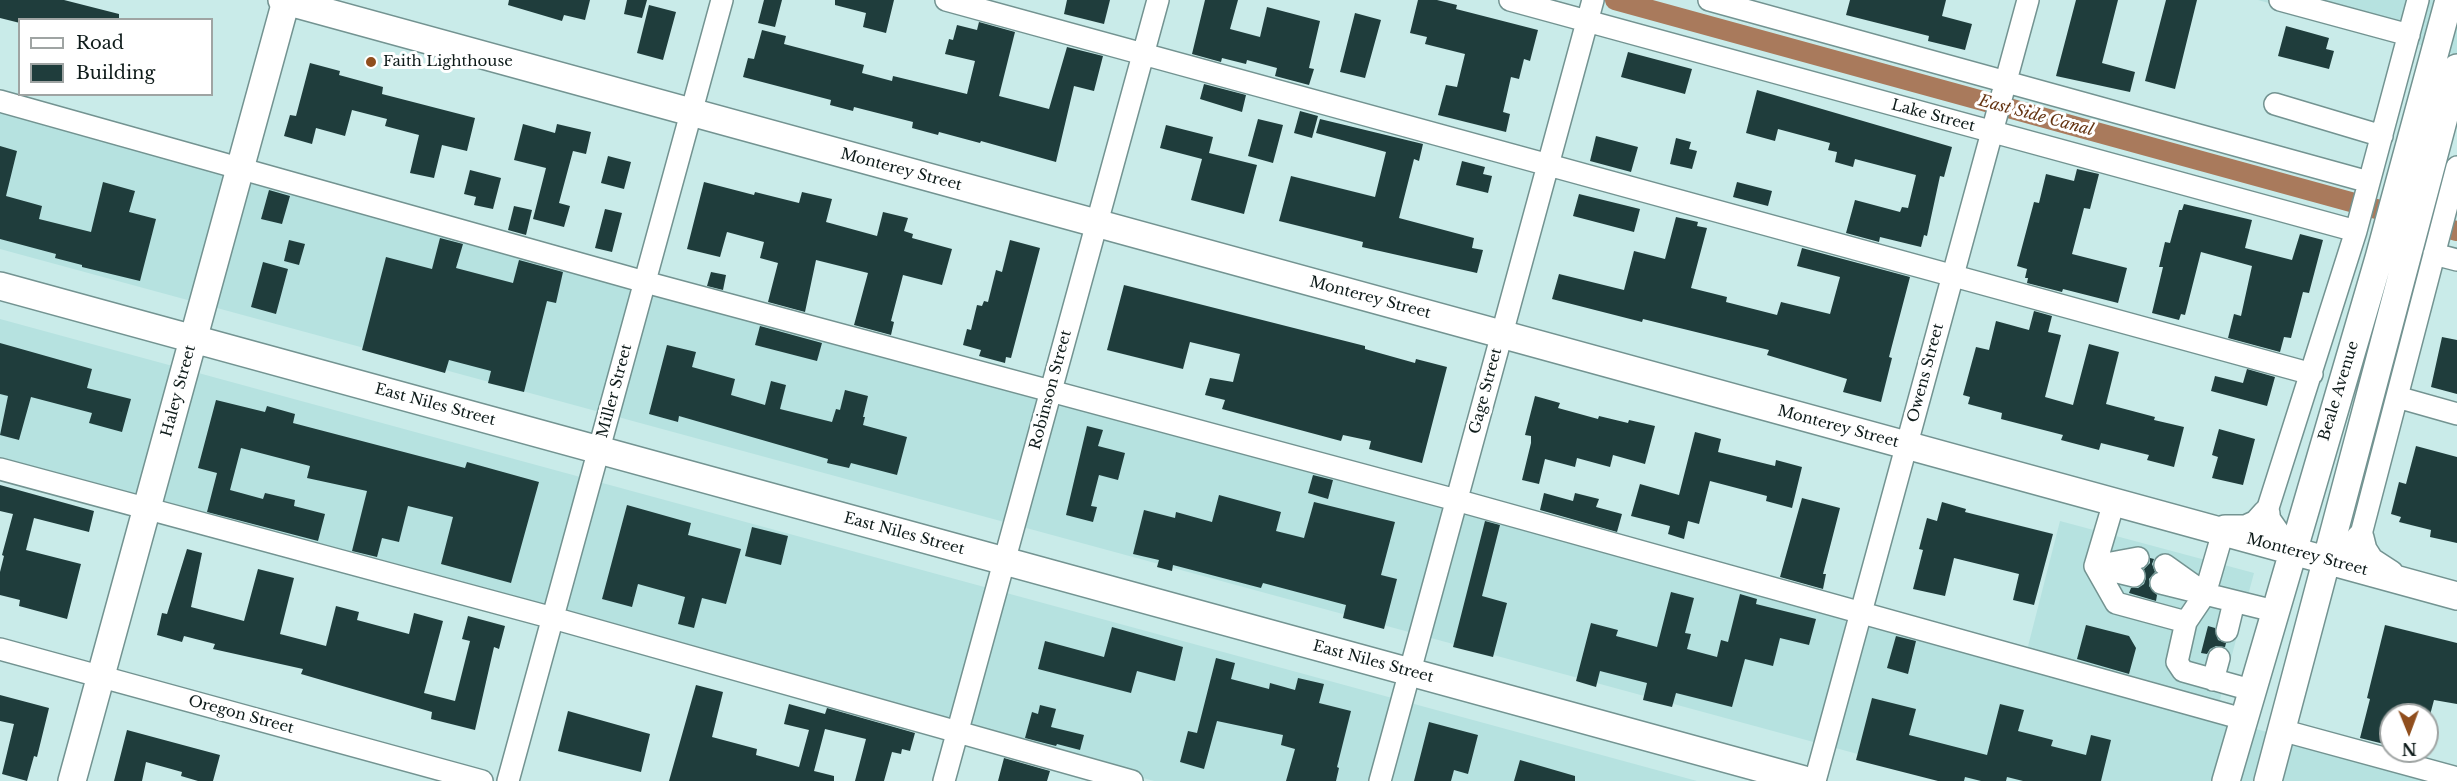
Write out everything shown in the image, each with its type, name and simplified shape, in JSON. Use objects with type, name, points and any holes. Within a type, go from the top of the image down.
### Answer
[{"type":"main road","name":"Monterey Street","points":[[285,0],[2457,596]]},
{"type":"main road","name":"Haley Street","points":[[72,781],[285,0]]},
{"type":"main road","name":"Beale Avenue","points":[[2226,781],[2379,258],[2450,0]]},
{"type":"main road","name":"Beale Avenue","points":[[2268,781],[2457,68]]},
{"type":"main road","name":"East Niles Street","points":[[0,286],[1808,781]]},
{"type":"main road","points":[[2215,530],[2246,529],[2257,524],[2266,514]]},
{"type":"main road","points":[[2360,538],[2363,550],[2370,561],[2404,582]]},
{"type":"street","name":"Miller Street","points":[[508,781],[722,0]]},
{"type":"street","points":[[946,0],[2312,374]]},
{"type":"street","name":"Robinson Street","points":[[944,781],[1158,0]]},
{"type":"street","name":"Lake Street","points":[[1509,0],[2356,231]]},
{"type":"street","name":"Gage Street","points":[[1380,781],[1593,0]]},
{"type":"street","points":[[1709,0],[2369,182]]},
{"type":"street","name":"Owens Street","points":[[1815,781],[2028,0]]},
{"type":"street","points":[[2280,0],[2409,35]]},
{"type":"street","points":[[2292,550],[2266,514],[2356,231],[2418,0]]},
{"type":"street","points":[[0,101],[645,282],[1456,500],[2243,719]]},
{"type":"street","points":[[2275,104],[2382,136]]},
{"type":"street","points":[[2326,560],[2360,538],[2434,254],[2452,204],[2457,167]]},
{"type":"street","points":[[2434,254],[2457,260]]},
{"type":"street","points":[[2397,397],[2457,414]]},
{"type":"street","points":[[0,469],[553,618],[1132,781]]},
{"type":"street","points":[[2114,502],[2095,566],[2116,603],[2186,622]]},
{"type":"street","points":[[2215,530],[2205,594],[2186,622],[2177,662],[2183,671],[2251,690]]},
{"type":"street","points":[[2095,566],[2136,567]]},
{"type":"street","points":[[2163,574],[2205,594],[2274,611]]},
{"type":"street","points":[[2227,631],[2234,602]]},
{"type":"street","name":"Oregon Street","points":[[0,649],[482,781]]},
{"type":"street","points":[[2213,680],[2219,658]]},
{"type":"street","points":[[2281,730],[2457,778]]},
{"type":"shaded area","points":[[2258,0],[2457,0],[2457,55]]},
{"type":"shaded area","points":[[0,112],[2024,662],[2060,521],[2254,573],[2215,718],[2450,781],[1957,781],[0,249]]},
{"type":"shaded area","points":[[0,319],[1697,781],[1154,781],[0,460]]},
{"type":"building","points":[[0,0],[64,0],[119,14],[119,18],[18,18],[18,22],[0,18]]},
{"type":"building","points":[[509,0],[590,0],[585,20],[564,15],[562,21],[508,5]]},
{"type":"building","points":[[627,0],[647,0],[642,18],[624,14]]},
{"type":"building","points":[[764,0],[782,0],[775,27],[758,23]]},
{"type":"building","points":[[835,0],[894,0],[886,33],[863,27],[866,13],[835,5]]},
{"type":"building","points":[[1067,0],[1110,0],[1104,24],[1064,14]]},
{"type":"building","points":[[1205,0],[1238,0],[1230,29],[1260,37],[1267,7],[1320,21],[1309,68],[1314,69],[1309,85],[1275,76],[1277,68],[1247,60],[1246,64],[1222,58],[1221,62],[1192,54]]},
{"type":"building","points":[[1418,0],[1437,0],[1457,5],[1456,9],[1538,30],[1530,61],[1524,59],[1519,79],[1511,77],[1503,112],[1510,114],[1506,132],[1438,115],[1446,85],[1457,87],[1465,54],[1425,44],[1427,37],[1410,33]]},
{"type":"building","points":[[1850,0],[1946,0],[1942,16],[1972,24],[1965,50],[1928,41],[1929,36],[1846,15]]},
{"type":"building","points":[[2076,0],[2118,0],[2102,63],[2135,72],[2130,92],[2056,76]]},
{"type":"building","points":[[2166,0],[2197,0],[2175,89],[2145,81]]},
{"type":"building","points":[[649,5],[676,12],[663,60],[637,53]]},
{"type":"building","points":[[1355,13],[1381,20],[1365,78],[1340,72]]},
{"type":"building","points":[[979,22],[1015,32],[999,96],[1049,109],[1067,47],[1103,56],[1094,91],[1074,86],[1056,162],[981,141],[980,143],[939,132],[938,135],[912,128],[913,122],[854,107],[853,111],[830,105],[831,100],[743,77],[748,58],[754,59],[762,30],[786,36],[784,44],[864,65],[862,73],[892,81],[893,76],[967,94],[975,61],[945,54],[949,39],[953,40],[957,25],[977,30]]},
{"type":"building","points":[[2286,26],[2329,38],[2326,49],[2334,51],[2329,69],[2278,56]]},
{"type":"building","points":[[1628,52],[1692,69],[1685,94],[1621,77]]},
{"type":"building","points":[[310,63],[340,71],[339,75],[383,87],[382,94],[475,118],[467,151],[442,145],[434,178],[410,173],[419,135],[385,126],[387,119],[352,110],[345,136],[316,128],[312,144],[284,136],[290,115],[296,116]]},
{"type":"building","points":[[1204,84],[1246,95],[1242,112],[1200,99]]},
{"type":"building","points":[[1757,90],[1952,147],[1944,177],[1940,176],[1927,236],[1924,235],[1921,247],[1880,237],[1879,242],[1846,233],[1855,200],[1900,212],[1902,207],[1908,208],[1916,175],[1855,159],[1853,167],[1835,162],[1837,152],[1828,150],[1830,143],[1778,129],[1775,141],[1746,133]]},
{"type":"building","points":[[1300,111],[1318,116],[1312,138],[1294,133]]},
{"type":"building","points":[[1258,119],[1283,125],[1273,163],[1248,156]]},
{"type":"building","points":[[1320,119],[1423,144],[1419,161],[1414,159],[1399,218],[1474,238],[1472,248],[1483,250],[1477,273],[1362,247],[1363,242],[1279,221],[1291,176],[1375,197],[1386,152],[1316,133]]},
{"type":"building","points":[[523,124],[555,133],[557,124],[591,132],[586,154],[573,151],[559,203],[570,206],[564,227],[533,219],[546,168],[514,160]]},
{"type":"building","points":[[1166,125],[1213,137],[1209,153],[1257,165],[1244,214],[1191,200],[1202,159],[1160,148]]},
{"type":"building","points":[[1596,136],[1638,147],[1631,172],[1590,161]]},
{"type":"building","points":[[1676,138],[1691,142],[1689,149],[1697,151],[1692,169],[1670,164]]},
{"type":"building","points":[[0,146],[17,151],[6,196],[42,206],[39,219],[91,232],[103,182],[135,191],[129,212],[156,219],[140,281],[82,267],[82,265],[55,258],[56,254],[0,239]]},
{"type":"building","points":[[608,156],[631,162],[624,189],[601,183]]},
{"type":"building","points":[[1462,161],[1485,167],[1483,174],[1492,176],[1488,193],[1456,185]]},
{"type":"building","points":[[2077,169],[2099,174],[2090,209],[2084,208],[2072,254],[2127,268],[2118,303],[2063,289],[2062,292],[2027,283],[2028,278],[2025,278],[2027,269],[2017,266],[2034,202],[2039,203],[2046,174],[2074,181]]},
{"type":"building","points":[[470,170],[501,178],[493,209],[474,205],[476,197],[464,194]]},
{"type":"building","points":[[704,182],[754,195],[755,192],[799,203],[802,192],[832,199],[826,222],[877,236],[883,212],[908,218],[904,231],[913,234],[912,238],[952,249],[942,285],[903,275],[891,321],[894,322],[891,335],[854,325],[868,273],[816,260],[805,312],[768,302],[778,263],[760,258],[764,242],[727,232],[720,257],[687,249]]},
{"type":"building","points":[[1737,182],[1772,191],[1768,206],[1733,197]]},
{"type":"building","points":[[269,190],[290,196],[282,224],[261,219]]},
{"type":"building","points":[[1579,194],[1640,209],[1634,232],[1573,216]]},
{"type":"building","points":[[2184,204],[2252,220],[2245,248],[2292,260],[2300,234],[2323,240],[2309,293],[2303,292],[2291,338],[2284,337],[2280,352],[2228,338],[2234,314],[2241,316],[2252,266],[2201,252],[2185,315],[2181,314],[2179,320],[2152,313],[2163,267],[2159,267],[2165,242],[2170,243],[2179,210],[2182,210]]},
{"type":"building","points":[[514,206],[532,210],[526,235],[508,230]]},
{"type":"building","points":[[605,209],[622,213],[612,252],[595,248]]},
{"type":"building","points":[[1676,217],[1698,222],[1697,226],[1707,228],[1691,288],[1727,297],[1726,302],[1777,315],[1781,302],[1830,314],[1840,277],[1797,266],[1802,248],[1910,277],[1889,357],[1892,358],[1881,402],[1843,392],[1847,379],[1767,355],[1769,350],[1552,299],[1559,274],[1624,290],[1634,251],[1665,259]]},
{"type":"building","points":[[440,238],[463,244],[456,268],[513,283],[519,260],[563,272],[556,303],[547,301],[524,392],[488,383],[491,371],[449,360],[445,373],[362,350],[386,257],[432,269]]},
{"type":"building","points":[[289,240],[305,244],[299,265],[284,261]]},
{"type":"building","points":[[1010,240],[1040,248],[1011,358],[1006,357],[1005,363],[979,356],[981,350],[963,345],[967,329],[971,330],[977,305],[982,306],[984,301],[988,302],[996,270],[1002,272]]},
{"type":"building","points":[[263,262],[288,269],[276,314],[251,307]]},
{"type":"building","points":[[711,272],[726,275],[723,290],[707,286]]},
{"type":"building","points":[[1124,285],[1365,346],[1365,349],[1415,363],[1416,359],[1447,367],[1422,463],[1369,449],[1371,441],[1343,435],[1341,441],[1222,409],[1225,400],[1205,395],[1210,378],[1233,382],[1240,354],[1190,342],[1183,369],[1107,350]]},
{"type":"building","points":[[2034,311],[2052,316],[2048,332],[2061,335],[2045,397],[2073,405],[2089,344],[2119,352],[2106,404],[2184,427],[2174,467],[2147,460],[2149,455],[2101,443],[2099,450],[2061,440],[2063,435],[2001,419],[2002,413],[1968,404],[1970,397],[1963,395],[1976,347],[1989,350],[1996,321],[2029,330]]},
{"type":"building","points":[[760,326],[822,343],[817,361],[755,345]]},
{"type":"building","points":[[2442,337],[2457,340],[2457,394],[2431,387]]},
{"type":"building","points":[[0,343],[92,369],[87,388],[131,399],[122,432],[89,423],[92,413],[31,397],[19,440],[0,435],[8,396],[0,394]]},
{"type":"building","points":[[667,345],[696,352],[692,367],[735,379],[731,395],[765,405],[771,381],[786,385],[780,409],[832,422],[836,409],[840,410],[845,390],[868,396],[863,425],[907,437],[897,475],[851,463],[849,468],[827,463],[828,459],[679,416],[678,422],[649,414]]},
{"type":"building","points":[[2247,369],[2275,377],[2267,406],[2211,391],[2215,376],[2243,383]]},
{"type":"building","points":[[1535,396],[1560,403],[1558,408],[1598,419],[1599,416],[1655,426],[1645,464],[1613,455],[1610,467],[1577,458],[1575,467],[1545,459],[1539,484],[1522,480],[1531,443],[1531,436],[1525,435]]},
{"type":"building","points":[[216,400],[265,412],[267,406],[295,414],[293,423],[465,468],[467,462],[539,482],[511,583],[441,564],[453,517],[408,506],[399,542],[382,538],[377,557],[352,551],[367,491],[307,478],[310,466],[241,448],[230,490],[263,499],[265,493],[295,500],[294,506],[325,514],[318,541],[207,512],[217,473],[198,468]]},
{"type":"building","points":[[1087,426],[1103,430],[1098,446],[1125,453],[1118,480],[1099,475],[1091,506],[1097,507],[1093,522],[1066,515]]},
{"type":"building","points":[[2219,429],[2255,439],[2243,485],[2212,478],[2218,457],[2212,455]]},
{"type":"building","points":[[1695,432],[1721,439],[1718,452],[1775,466],[1776,460],[1802,467],[1792,508],[1766,501],[1767,496],[1710,481],[1699,524],[1688,521],[1684,539],[1668,534],[1670,526],[1631,516],[1640,484],[1679,495]]},
{"type":"building","points":[[2416,446],[2457,457],[2457,543],[2430,537],[2431,530],[2399,522],[2401,517],[2391,514],[2399,482],[2406,484]]},
{"type":"building","points":[[1313,475],[1333,480],[1328,499],[1308,493]]},
{"type":"building","points":[[0,485],[94,511],[89,532],[34,518],[26,550],[81,564],[67,619],[19,606],[20,600],[0,595],[0,572],[4,556],[2,555],[13,514],[0,511]]},
{"type":"building","points":[[1544,493],[1573,501],[1575,493],[1599,499],[1596,507],[1622,514],[1617,532],[1540,510]]},
{"type":"building","points":[[1219,495],[1281,512],[1276,531],[1304,538],[1314,502],[1395,522],[1381,575],[1397,579],[1384,629],[1343,618],[1346,605],[1263,583],[1261,588],[1173,565],[1172,571],[1157,567],[1159,560],[1133,554],[1144,510],[1175,518],[1176,512],[1212,522]]},
{"type":"building","points":[[1802,498],[1840,508],[1823,574],[1826,574],[1823,589],[1780,577]]},
{"type":"building","points":[[1942,502],[1966,509],[1965,512],[2053,534],[2034,605],[2013,600],[2019,574],[1954,558],[1945,596],[1913,589],[1923,550],[1919,549],[1927,518],[1937,521]]},
{"type":"building","points":[[627,505],[691,523],[688,535],[741,549],[726,604],[702,598],[694,628],[678,624],[685,597],[638,584],[632,607],[602,599]]},
{"type":"building","points":[[1485,521],[1500,525],[1482,596],[1507,603],[1493,657],[1453,647]]},
{"type":"building","points":[[752,527],[788,536],[781,565],[745,556]]},
{"type":"building","points":[[187,549],[202,553],[191,607],[244,621],[258,569],[294,578],[280,634],[326,646],[336,606],[359,612],[357,620],[409,634],[414,613],[443,621],[424,693],[455,701],[470,641],[462,639],[468,616],[505,626],[499,649],[494,647],[475,730],[431,719],[432,712],[301,674],[303,669],[213,649],[215,644],[184,636],[182,642],[157,635],[162,613],[167,614]]},
{"type":"building","points":[[2150,558],[2154,559],[2152,564],[2155,572],[2149,579],[2149,586],[2157,595],[2156,601],[2129,593],[2131,588],[2138,588],[2144,584],[2146,578],[2144,569],[2150,563]]},
{"type":"building","points":[[1671,592],[1694,598],[1685,633],[1691,634],[1687,649],[1717,657],[1721,640],[1728,642],[1740,594],[1757,599],[1756,604],[1816,619],[1809,645],[1780,638],[1773,666],[1745,659],[1732,707],[1676,693],[1672,707],[1643,700],[1647,683],[1600,671],[1596,687],[1576,681],[1591,623],[1618,630],[1616,636],[1657,647]]},
{"type":"building","points":[[2086,625],[2129,636],[2136,648],[2129,674],[2077,659]]},
{"type":"building","points":[[2385,625],[2457,643],[2457,704],[2434,700],[2433,703],[2379,703],[2379,743],[2360,738],[2370,699],[2367,698]]},
{"type":"building","points":[[2208,626],[2215,628],[2218,640],[2226,643],[2225,647],[2216,646],[2207,654],[2201,653]]},
{"type":"building","points":[[1112,627],[1183,647],[1175,681],[1137,671],[1131,693],[1038,669],[1045,641],[1104,657]]},
{"type":"building","points":[[1896,636],[1916,641],[1908,674],[1887,668]]},
{"type":"building","points":[[1216,658],[1235,663],[1231,679],[1269,689],[1270,683],[1295,690],[1298,678],[1324,684],[1319,703],[1351,711],[1337,767],[1339,768],[1336,781],[1286,781],[1295,749],[1281,745],[1283,735],[1217,721],[1204,769],[1180,762],[1188,731],[1197,733]]},
{"type":"building","points":[[696,685],[723,692],[712,737],[757,749],[756,755],[799,767],[809,730],[784,724],[789,704],[825,714],[827,708],[915,733],[910,751],[902,749],[901,754],[892,752],[884,781],[855,781],[866,739],[825,729],[814,771],[834,776],[834,781],[669,781]]},
{"type":"building","points":[[0,695],[49,708],[37,757],[34,756],[27,781],[2,774],[14,724],[0,721]]},
{"type":"building","points":[[1872,698],[1916,709],[1909,735],[1987,755],[2000,704],[2024,710],[2018,731],[2053,740],[2051,746],[2086,755],[2091,735],[2111,740],[2101,781],[2023,781],[2007,777],[2006,781],[1981,781],[1965,777],[1964,781],[1938,781],[1856,760]]},
{"type":"building","points":[[1040,705],[1056,709],[1051,727],[1084,735],[1080,750],[1025,738],[1032,712],[1038,714]]},
{"type":"building","points":[[568,711],[650,734],[641,772],[558,751]]},
{"type":"building","points":[[1429,722],[1478,735],[1468,774],[1454,770],[1451,781],[1414,781]]},
{"type":"building","points":[[127,730],[220,755],[213,781],[198,781],[181,776],[182,772],[146,762],[142,781],[114,781]]},
{"type":"building","points":[[1004,758],[1050,771],[1047,781],[998,781]]},
{"type":"building","points":[[1520,760],[1575,776],[1575,781],[1514,781]]},
{"type":"waterway","name":"East Side Canal","points":[[1615,0],[2457,231]]},
{"type":"place","name":"Faith Lighthouse","points":[[371,62]]}]
